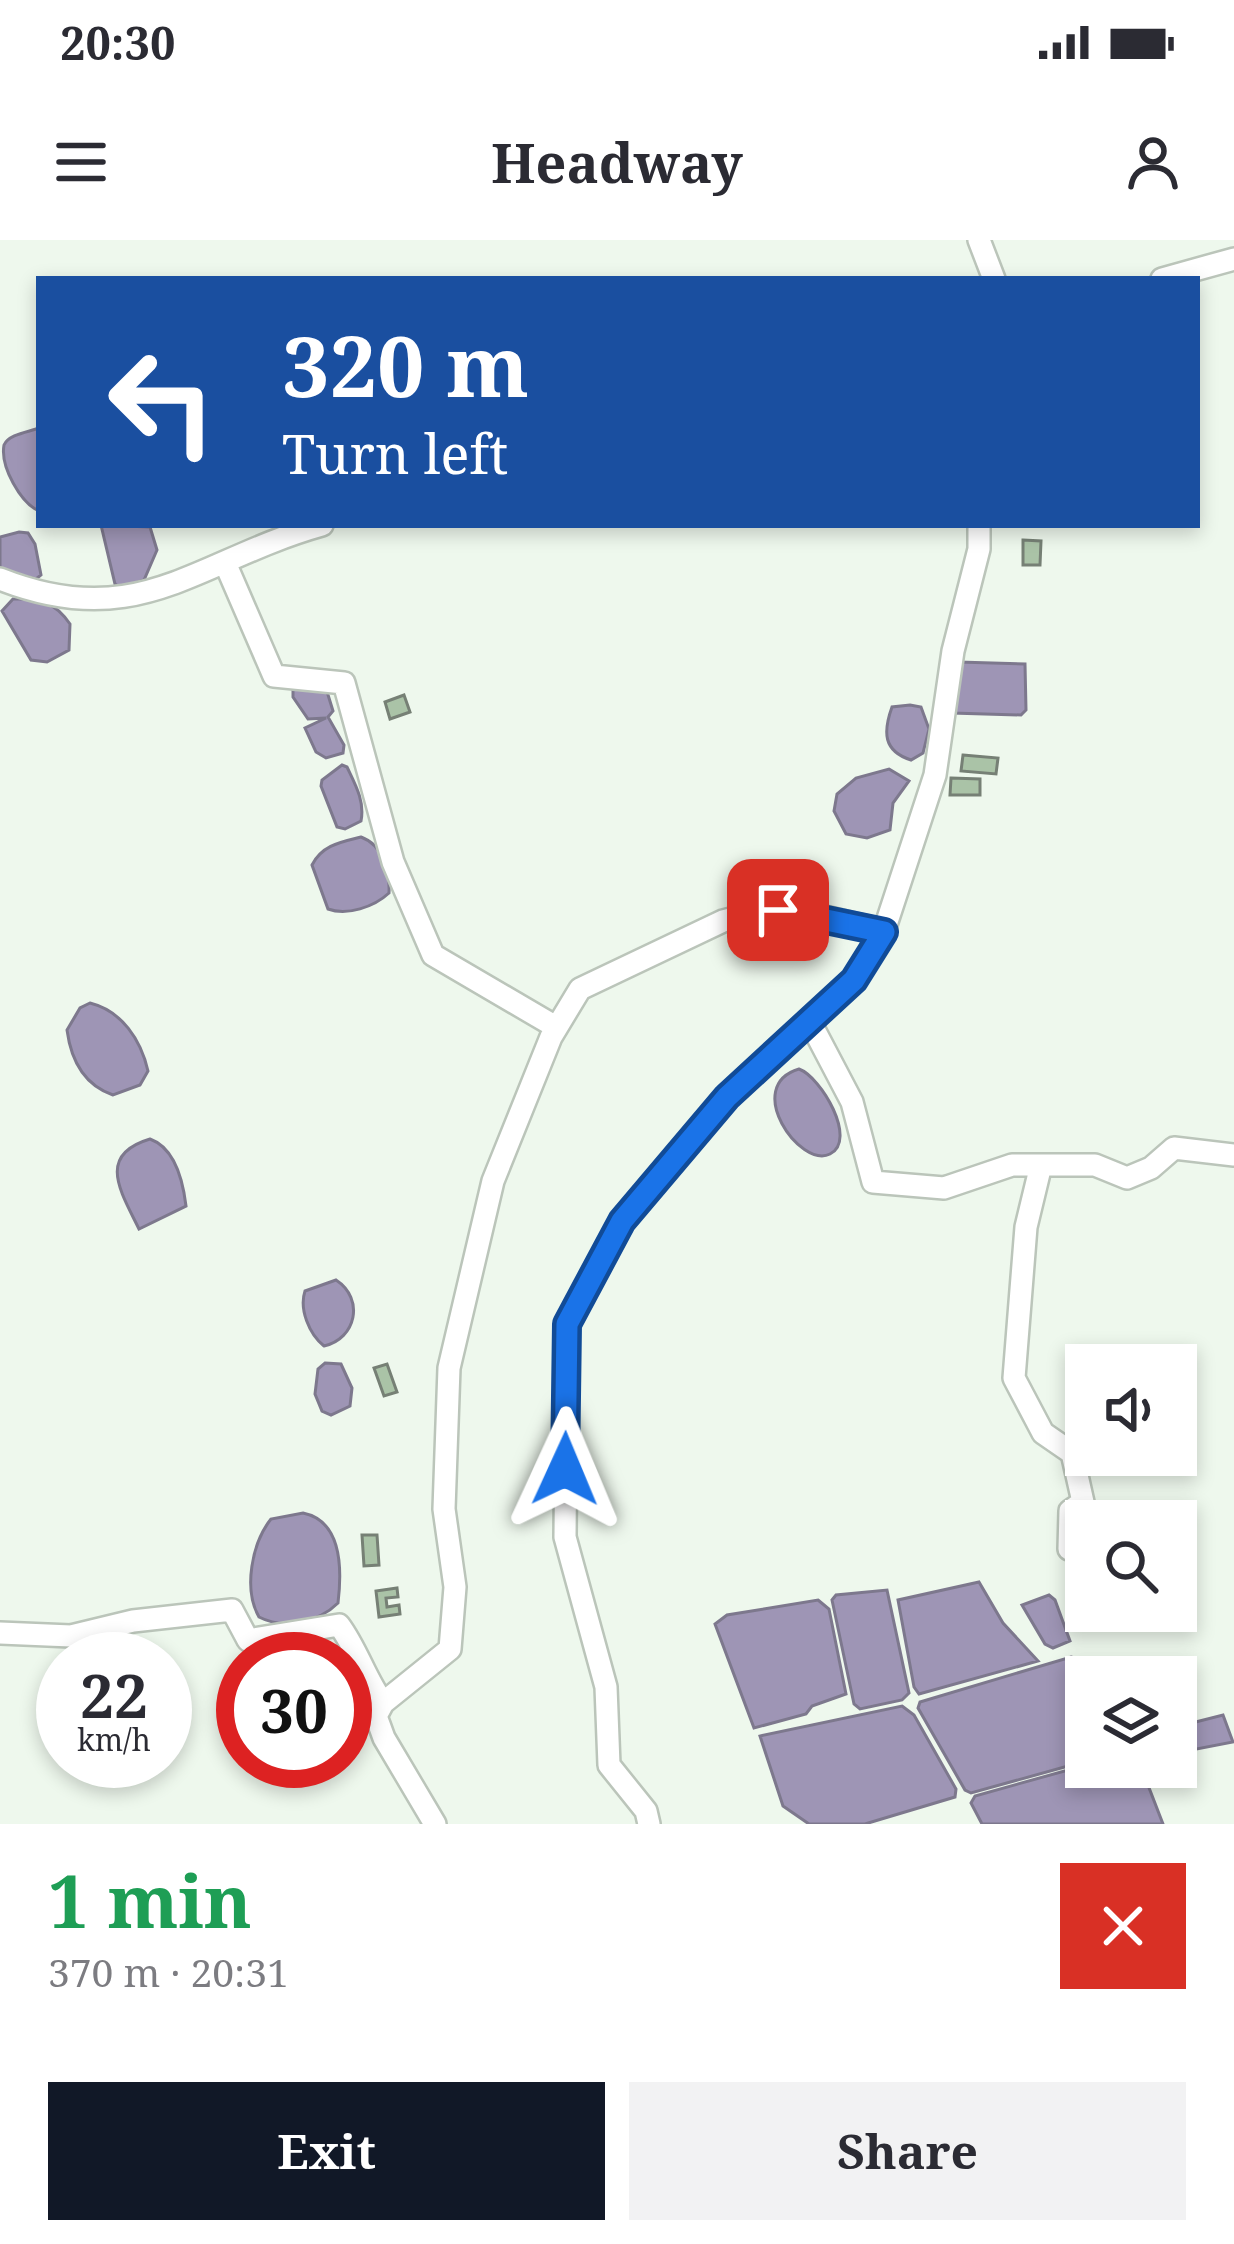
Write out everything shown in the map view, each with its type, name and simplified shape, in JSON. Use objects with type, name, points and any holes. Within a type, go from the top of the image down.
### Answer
[{"type":"street","points":[[979,240],[993,276]]},
{"type":"street","points":[[1173,276],[1234,259]]},
{"type":"street","points":[[0,579],[39,595],[95,601],[143,594],[311,528]]},
{"type":"street","points":[[649,1824],[646,1811],[609,1766],[606,1687],[565,1538],[567,1324],[622,1221],[727,1097],[854,980],[884,932],[935,775],[953,651],[979,549],[979,528]]},
{"type":"street","points":[[226,565],[274,676],[344,683],[393,862],[434,955],[556,1028]]},
{"type":"street","points":[[435,1824],[376,1716],[382,1703],[450,1648],[455,1587],[444,1509],[449,1368],[493,1181],[556,1028],[580,989],[723,921],[795,910],[884,932]]},
{"type":"street","points":[[810,1022],[852,1102],[873,1182],[944,1188],[1012,1165],[1095,1165],[1127,1178],[1151,1168],[1174,1148],[1234,1155]]},
{"type":"street","points":[[1041,1165],[1026,1226],[1014,1378],[1043,1433],[1072,1453],[1083,1500]]},
{"type":"street","points":[[0,1633],[71,1636],[134,1621],[232,1610],[248,1640],[339,1625],[382,1703]]},
{"type":"shaded area","points":[[36,429],[36,509],[13,483],[5,463],[4,445]]},
{"type":"shaded area","points":[[102,528],[150,528],[157,550],[144,580],[121,588],[115,584]]},
{"type":"shaded area","points":[[28,533],[35,544],[41,575],[36,579],[0,570],[0,537]]},
{"type":"shaded area","points":[[13,599],[39,601],[59,611],[70,624],[69,650],[47,662],[31,660],[2,611]]},
{"type":"shaded area","points":[[958,662],[1025,664],[1026,710],[1021,715],[952,713]]},
{"type":"shaded area","points":[[293,685],[325,685],[333,711],[328,717],[344,745],[343,753],[326,758],[316,752],[305,728],[326,718],[308,719],[293,697]]},
{"type":"shaded area","points":[[892,707],[921,707],[929,729],[923,753],[911,760],[890,746],[887,732]]},
{"type":"shaded area","points":[[342,765],[347,767],[362,807],[361,821],[345,829],[337,827],[321,786]]},
{"type":"shaded area","points":[[889,769],[909,781],[893,803],[890,830],[867,838],[846,834],[834,811],[837,794],[856,778]]},
{"type":"shaded area","points":[[361,837],[384,860],[389,893],[360,909],[328,909],[312,865],[327,849]]},
{"type":"shaded area","points":[[90,1003],[121,1020],[135,1038],[148,1071],[140,1085],[113,1095],[94,1085],[81,1070],[67,1030],[80,1008]]},
{"type":"shaded area","points":[[799,1069],[817,1084],[833,1109],[840,1136],[830,1154],[804,1149],[782,1124],[776,1092],[783,1078]]},
{"type":"shaded area","points":[[150,1139],[172,1158],[186,1206],[139,1229],[120,1188],[118,1165],[133,1146]]},
{"type":"shaded area","points":[[336,1280],[351,1297],[353,1318],[343,1335],[324,1346],[307,1321],[303,1298],[305,1291]]},
{"type":"shaded area","points":[[325,1363],[341,1364],[352,1388],[350,1406],[331,1415],[322,1411],[315,1394],[318,1369]]},
{"type":"shaded area","points":[[303,1513],[316,1518],[332,1536],[339,1562],[338,1603],[301,1622],[269,1621],[259,1617],[251,1593],[255,1553],[271,1519]]},
{"type":"shaded area","points":[[979,1582],[1003,1623],[1038,1661],[919,1694],[898,1600]]},
{"type":"shaded area","points":[[887,1590],[909,1693],[902,1700],[860,1709],[854,1704],[832,1600],[836,1595]]},
{"type":"shaded area","points":[[1049,1595],[1070,1641],[1053,1648],[1045,1644],[1022,1605]]},
{"type":"shaded area","points":[[818,1600],[829,1609],[846,1694],[812,1706],[806,1714],[754,1728],[715,1624],[727,1615]]},
{"type":"shaded area","points":[[1065,1659],[1065,1767],[971,1793],[918,1708],[920,1702]]},
{"type":"shaded area","points":[[902,1706],[914,1715],[956,1789],[955,1797],[865,1824],[809,1824],[783,1806],[760,1736]]},
{"type":"shaded area","points":[[1223,1715],[1233,1742],[1197,1749],[1197,1722]]},
{"type":"shaded area","points":[[1065,1771],[1065,1788],[1149,1788],[1163,1824],[982,1824],[971,1803],[975,1796]]},
{"type":"building","points":[[1023,540],[1041,541],[1040,565],[1023,565]]},
{"type":"building","points":[[404,695],[410,712],[390,719],[385,702]]},
{"type":"building","points":[[963,755],[998,758],[996,774],[961,771]]},
{"type":"building","points":[[951,778],[980,779],[980,795],[950,795]]},
{"type":"building","points":[[387,1364],[397,1392],[384,1396],[374,1368]]},
{"type":"building","points":[[362,1535],[377,1535],[379,1565],[364,1566]]},
{"type":"building","points":[[397,1588],[398,1597],[386,1598],[387,1607],[399,1605],[400,1614],[379,1617],[376,1591]]},
{"type":"route","points":[[565,1469],[567,1324],[622,1221],[727,1097],[854,980],[884,932],[778,910]]}]
